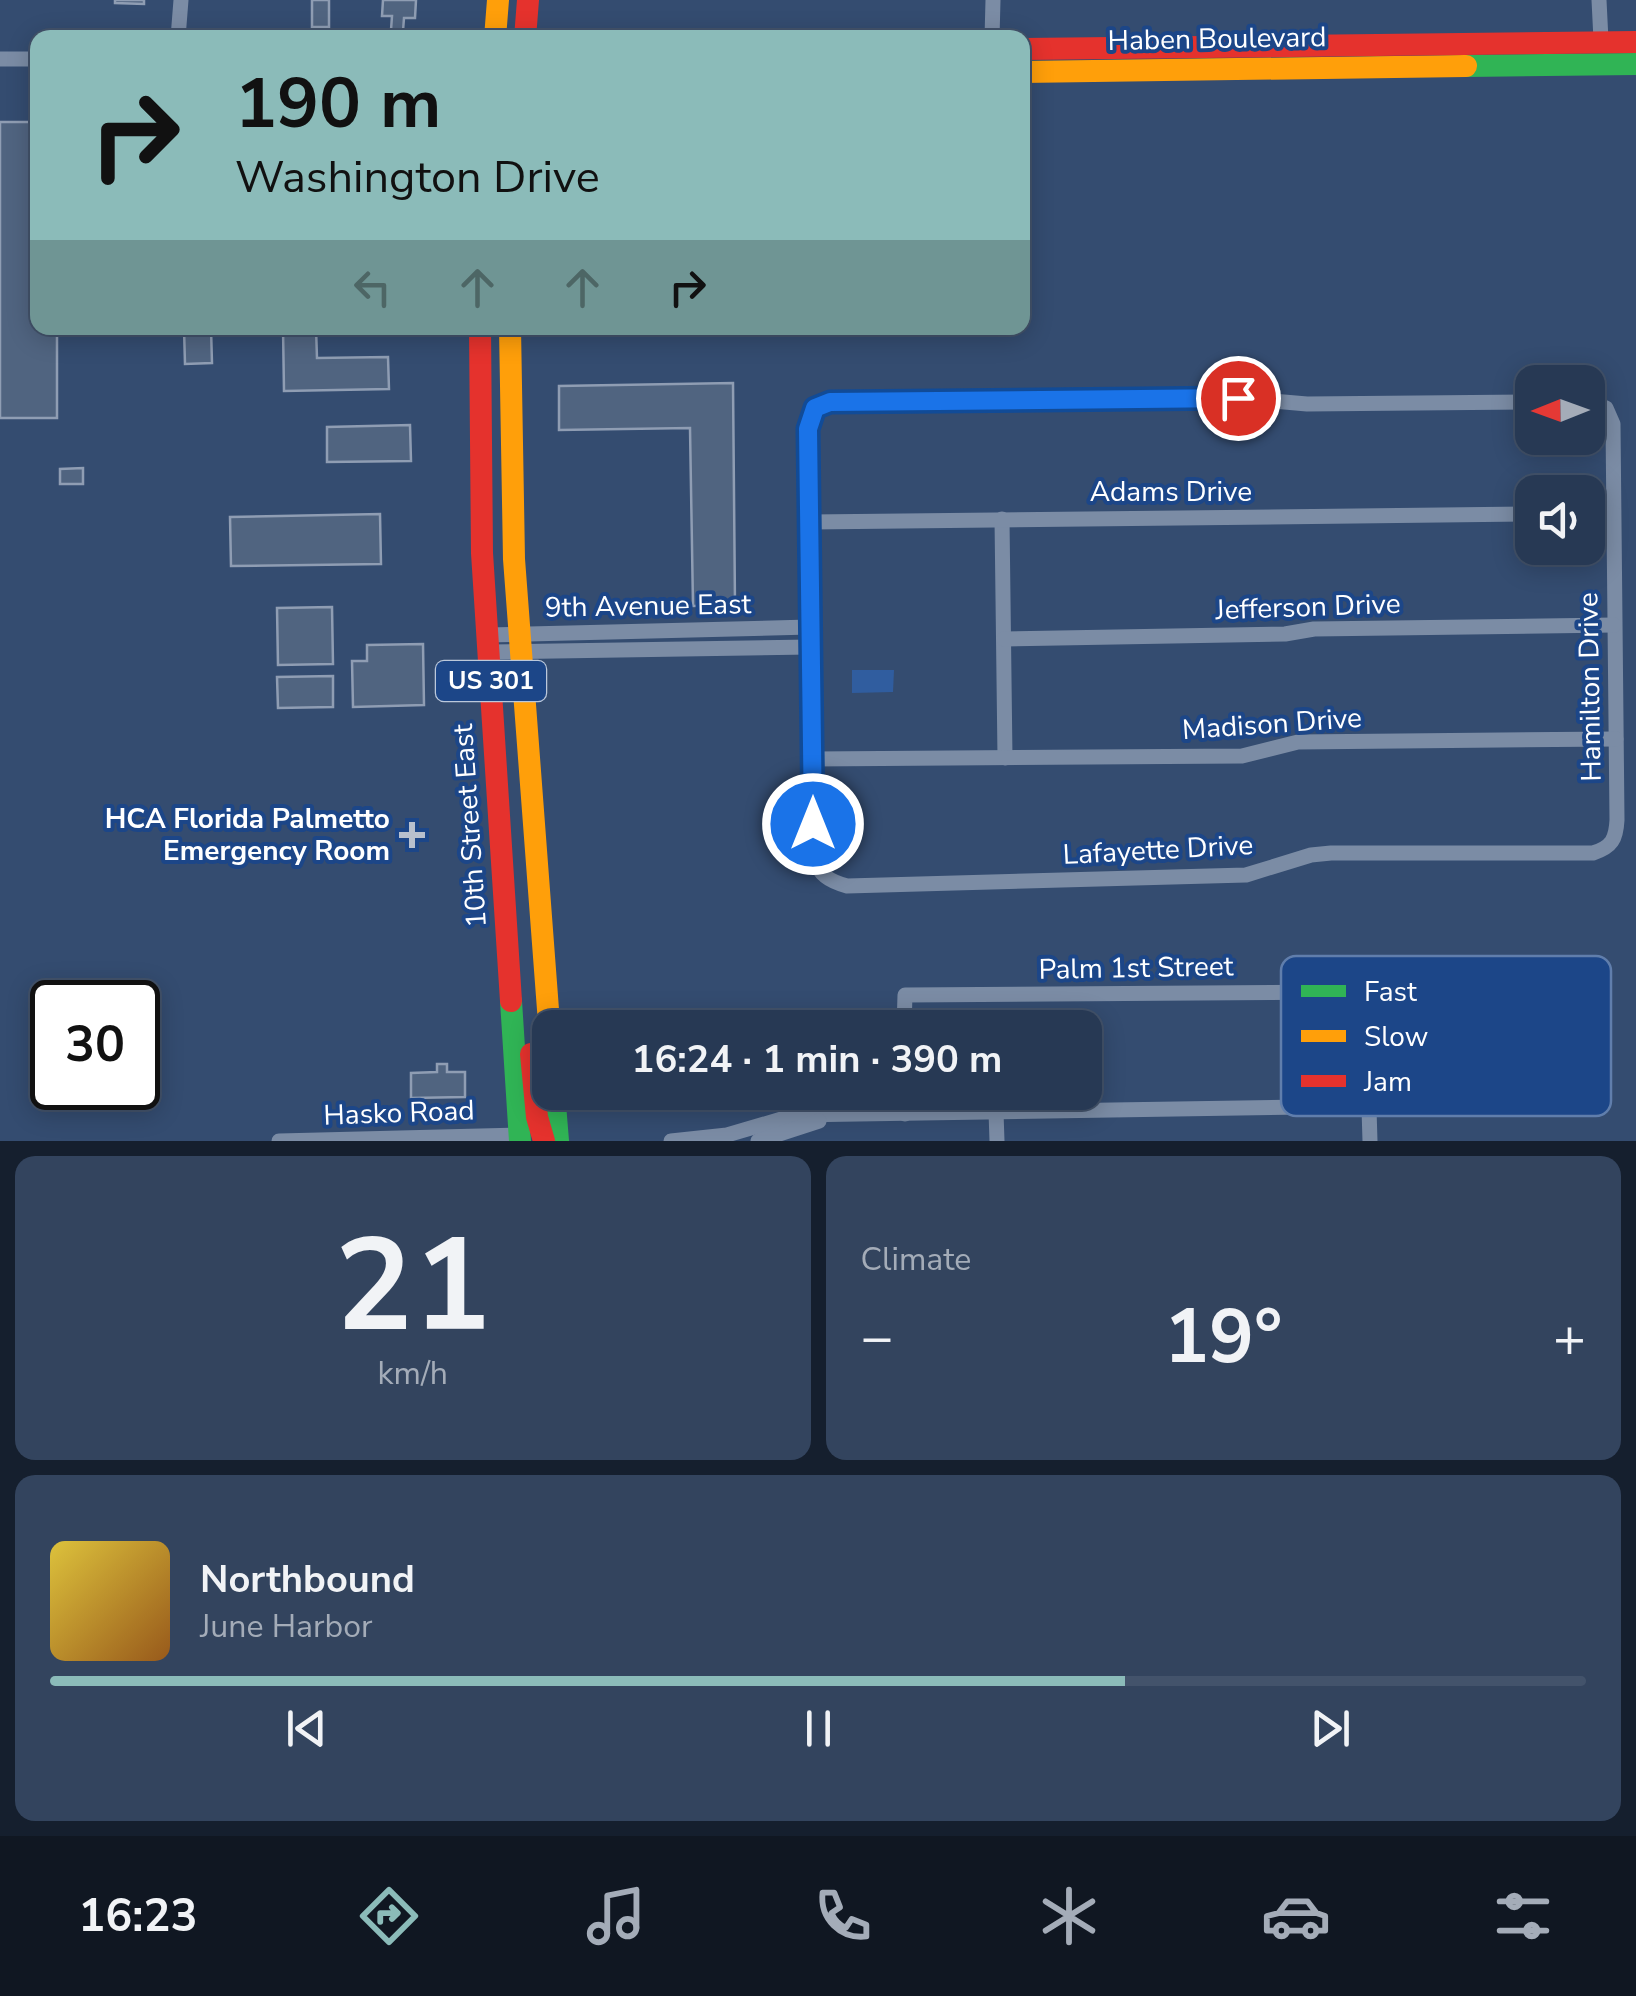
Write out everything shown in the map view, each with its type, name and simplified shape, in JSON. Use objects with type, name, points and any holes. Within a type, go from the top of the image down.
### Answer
[{"type":"main road","points":[[496,30],[498,0]]},
{"type":"main road","points":[[526,30],[528,0]]},
{"type":"main road","name":"Haben Boulevard","points":[[1030,49],[1636,42]]},
{"type":"main road","name":"Haben Boulevard","points":[[1030,72],[1636,64]]},
{"type":"main road","name":"10th Street East","points":[[480,335],[480,473],[488,644],[522,1139]]},
{"type":"main road","points":[[489,335],[496,464],[510,493]]},
{"type":"main road","name":"US 301","points":[[510,335],[510,493],[548,1010]]},
{"type":"main road","points":[[502,856],[521,946],[537,1117],[544,1141]]},
{"type":"main road","points":[[555,1110],[558,1141]]},
{"type":"street","points":[[179,30],[181,0]]},
{"type":"street","points":[[992,30],[993,0]]},
{"type":"street","points":[[1599,0],[1601,40]]},
{"type":"street","points":[[1412,42],[1413,66]]},
{"type":"street","points":[[0,60],[30,59]]},
{"type":"street","points":[[813,760],[808,429],[815,408],[830,402],[1141,399],[1252,399],[1307,404],[1515,402]]},
{"type":"street","name":"Hamilton Drive","points":[[1605,408],[1613,424],[1617,820],[1610,846]]},
{"type":"street","points":[[1605,513],[1614,513]]},
{"type":"street","name":"Adams Drive","points":[[810,522],[1515,514]]},
{"type":"street","points":[[1002,519],[1005,758]]},
{"type":"street","name":"9th Avenue East","points":[[488,644],[810,626]]},
{"type":"street","name":"Jefferson Drive","points":[[1004,639],[1285,634],[1314,629],[1614,626]]},
{"type":"street","name":"9th Avenue East","points":[[520,643],[810,647]]},
{"type":"street","name":"Madison Drive","points":[[813,760],[1242,756],[1298,742],[1616,739]]},
{"type":"street","name":"Lafayette Drive","points":[[813,760],[813,856],[825,877],[848,886],[1246,874],[1331,853],[1593,853],[1610,846]]},
{"type":"street","name":"Palm 1st Street","points":[[905,1010],[905,995],[1281,991]]},
{"type":"street","points":[[671,1141],[728,1136],[795,1115],[1281,1107]]},
{"type":"street","points":[[905,1110],[905,1114]]},
{"type":"street","points":[[996,1112],[997,1141]]},
{"type":"street","points":[[758,1141],[848,1113]]},
{"type":"street","name":"Hasko Road","points":[[279,1141],[522,1139]]},
{"type":"shaded area","points":[[852,670],[894,670],[893,692],[852,693]]},
{"type":"building","points":[[144,0],[144,4],[115,3]]},
{"type":"building","points":[[312,0],[329,0],[329,27],[312,27]]},
{"type":"building","points":[[383,0],[416,0],[415,18],[404,18],[403,30],[391,30],[392,16],[382,16]]},
{"type":"building","points":[[0,122],[30,122],[30,335],[57,335],[57,418],[0,418]]},
{"type":"building","points":[[184,335],[211,335],[212,363],[185,364]]},
{"type":"building","points":[[283,335],[316,335],[317,358],[388,357],[389,389],[284,391]]},
{"type":"building","points":[[733,383],[735,605],[693,606],[690,428],[559,430],[559,386]]},
{"type":"building","points":[[410,425],[411,461],[327,462],[327,427]]},
{"type":"building","points":[[83,468],[83,484],[60,484],[60,469]]},
{"type":"building","points":[[380,514],[381,564],[231,566],[230,517]]},
{"type":"building","points":[[332,607],[333,664],[278,665],[277,608]]},
{"type":"building","points":[[423,644],[424,705],[353,707],[352,661],[367,661],[367,645]]},
{"type":"building","points":[[333,676],[333,707],[278,708],[277,677]]},
{"type":"building","points":[[437,1064],[447,1064],[447,1072],[465,1072],[465,1097],[411,1098],[411,1073],[437,1072]]},
{"type":"traffic: fast","points":[[1466,66],[1636,64]]},
{"type":"traffic: fast","points":[[511,1001],[520,1141]]},
{"type":"traffic: fast","points":[[555,1110],[558,1141]]},
{"type":"traffic: slow","points":[[496,30],[498,0]]},
{"type":"traffic: slow","points":[[1030,72],[1466,66]]},
{"type":"traffic: slow","points":[[510,335],[514,559],[548,1010]]},
{"type":"traffic: jam","points":[[526,30],[528,0]]},
{"type":"traffic: jam","points":[[1030,49],[1636,42]]},
{"type":"traffic: jam","points":[[480,335],[482,553],[511,1001]]},
{"type":"traffic: jam","points":[[531,1054],[537,1117],[544,1141]]},
{"type":"place","name":"HCA Florida Palmetto Emergency Room","points":[[412,835]]},
{"type":"route","points":[[813,824],[808,429],[815,408],[830,402],[1238,398]]}]
